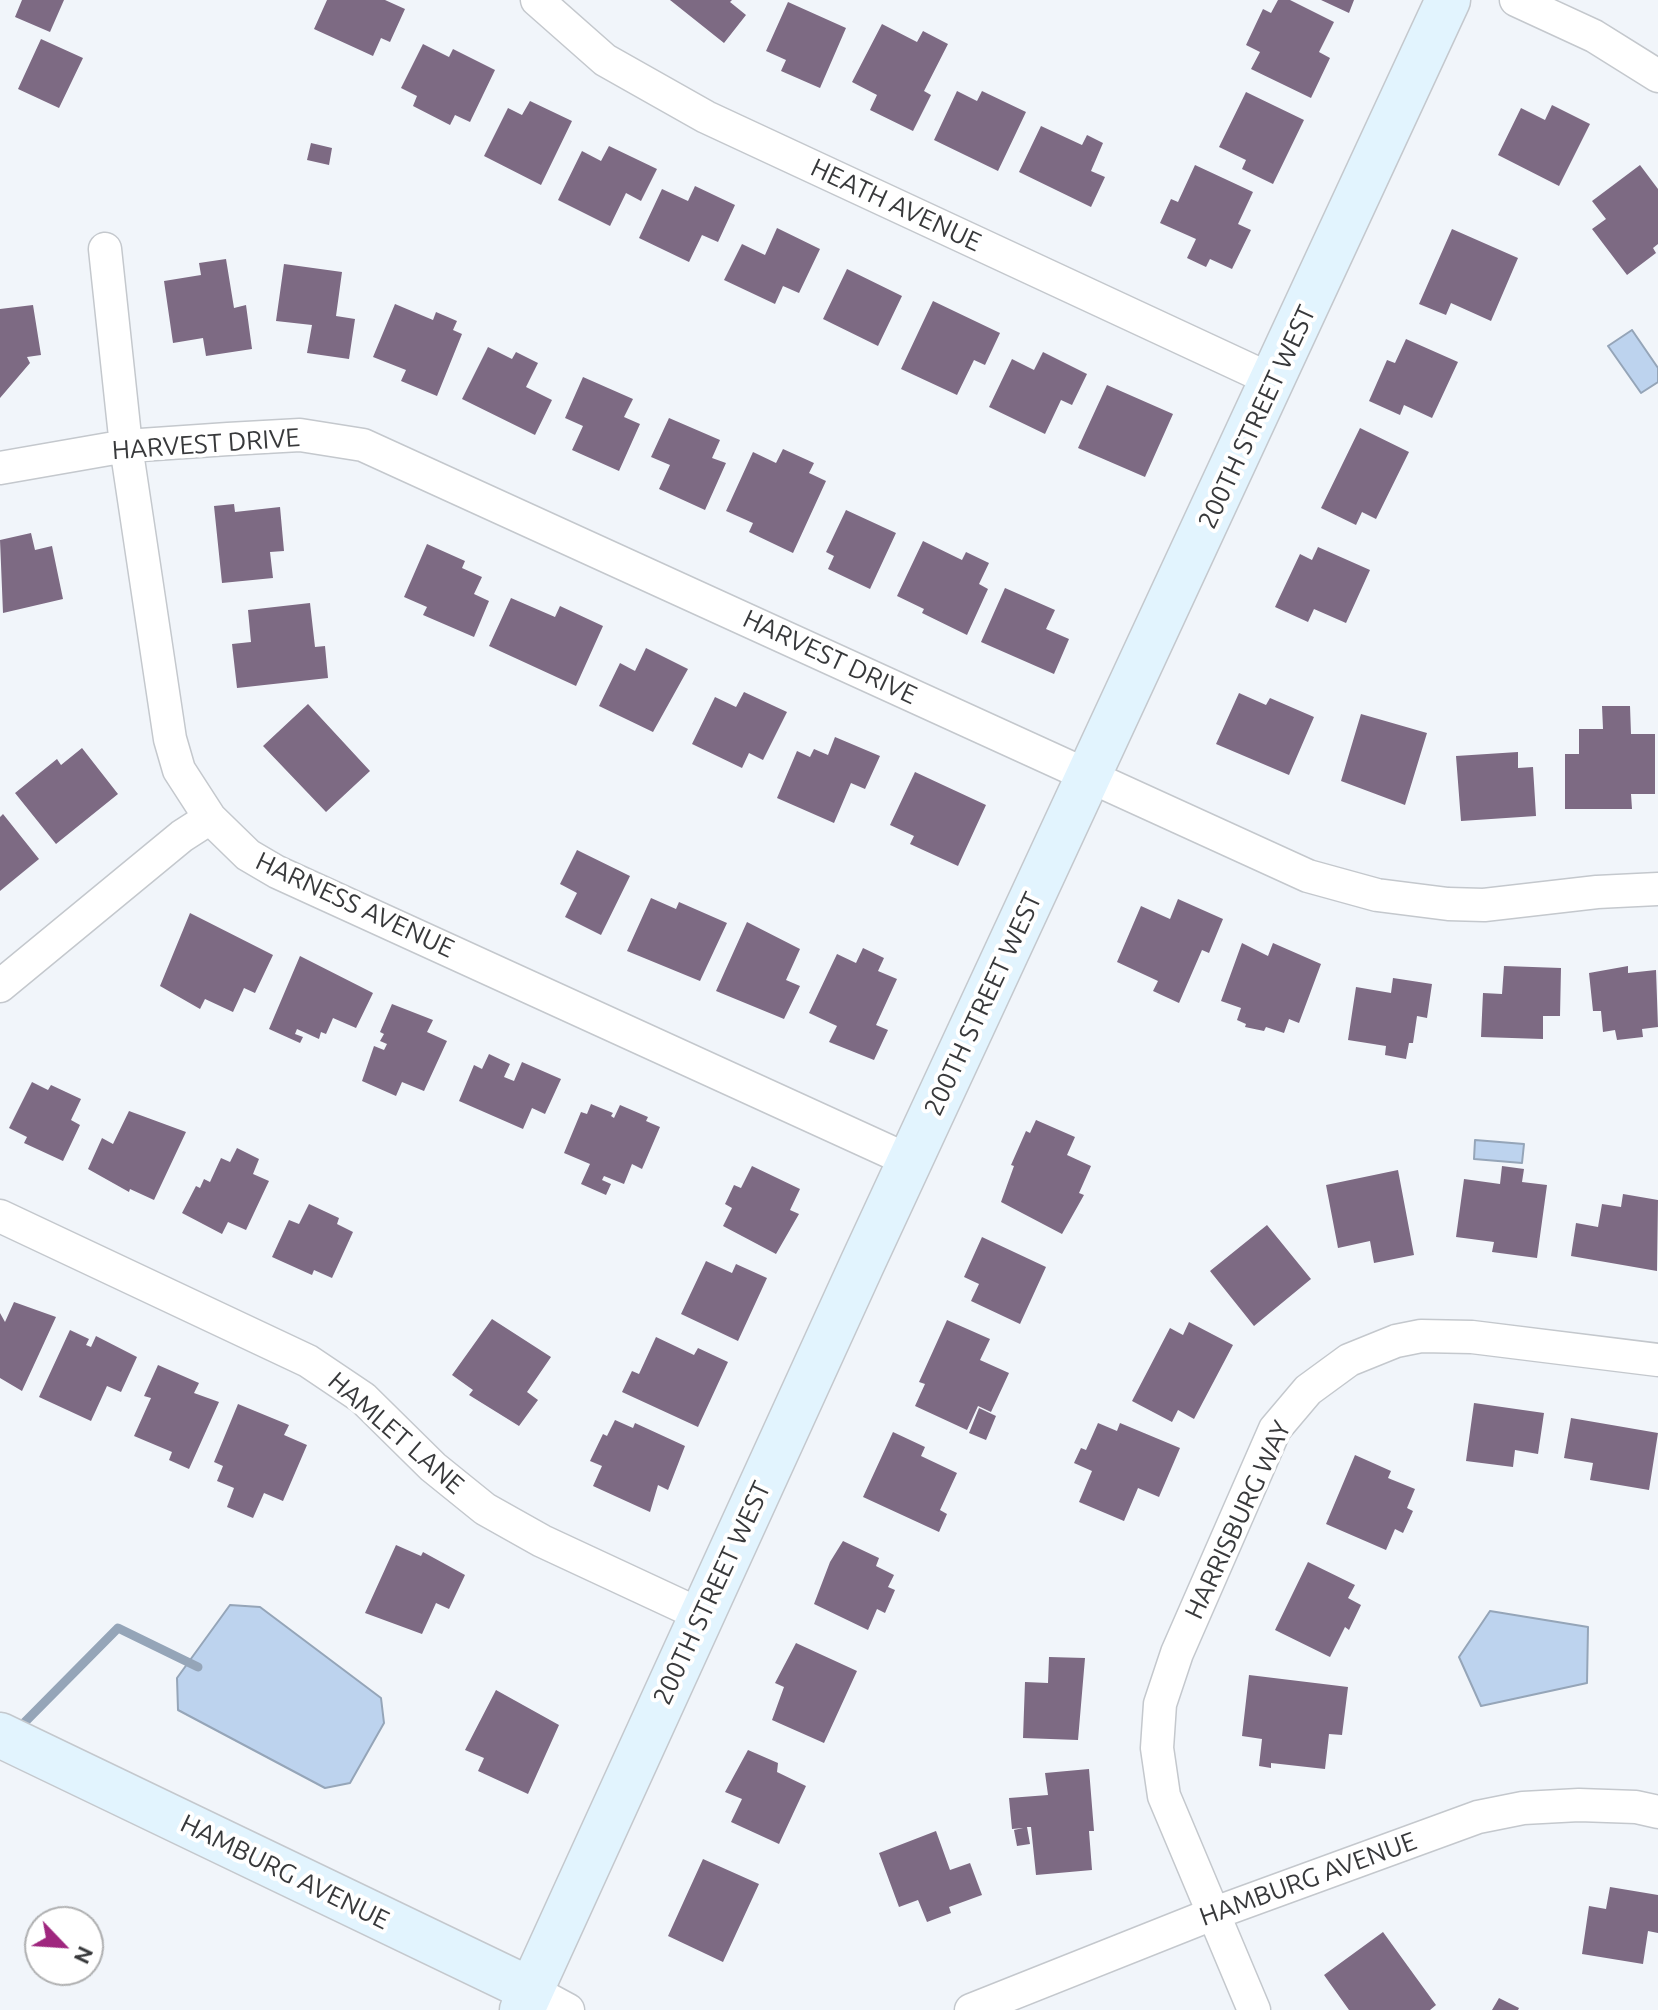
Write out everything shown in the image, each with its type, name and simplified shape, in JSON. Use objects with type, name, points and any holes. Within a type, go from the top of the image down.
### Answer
[{"type":"street","name":"HEATH AVENUE","points":[[537,0],[605,60],[706,117],[1274,381]]},
{"type":"street","name":"200TH STREET WEST","points":[[540,2003],[701,1615],[1448,0]]},
{"type":"street","points":[[1516,0],[1594,36],[1658,76]]},
{"type":"street","name":"HARNESS AVENUE","points":[[105,249],[126,446],[170,739],[179,770],[210,818],[248,855],[277,872],[910,1161]]},
{"type":"street","name":"HARVEST DRIVE","points":[[0,468],[126,446],[300,435],[363,445],[1308,876],[1377,895],[1484,905],[1597,892],[1658,889]]},
{"type":"street","points":[[0,986],[182,836],[210,818]]},
{"type":"street","name":"HAMLET LANE","points":[[0,1216],[308,1361],[363,1398],[433,1467],[485,1509],[542,1541],[701,1615]]},
{"type":"street","name":"HARRISBURG WAY","points":[[1254,2010],[1164,1796],[1157,1748],[1160,1704],[1177,1653],[1263,1451],[1290,1408],[1308,1390],[1349,1360],[1396,1341],[1421,1336],[1472,1337],[1658,1360]]},
{"type":"street","name":"HAMBURG AVENUE","points":[[0,1735],[540,2003]]},
{"type":"street","name":"HAMBURG AVENUE","points":[[971,2010],[1215,1913],[1478,1817],[1523,1808],[1579,1805],[1636,1807],[1658,1812]]},
{"type":"water","points":[[1632,330],[1658,368],[1658,382],[1641,393],[1608,346]]},
{"type":"water","points":[[1475,1140],[1524,1144],[1522,1163],[1474,1159]]},
{"type":"water","points":[[230,1605],[260,1607],[381,1698],[384,1723],[350,1783],[325,1788],[178,1710],[177,1678]]},
{"type":"water","points":[[1490,1611],[1588,1627],[1587,1683],[1481,1706],[1459,1657]]},
{"type":"building","points":[[22,0],[64,0],[50,32],[15,17]]},
{"type":"building","points":[[327,0],[385,0],[405,9],[390,42],[381,38],[373,56],[314,29]]},
{"type":"building","points":[[670,0],[732,0],[730,2],[746,15],[724,43]]},
{"type":"building","points":[[1278,0],[1290,0],[1334,22],[1319,52],[1330,58],[1311,98],[1251,69],[1260,52],[1246,45],[1263,9],[1271,13]]},
{"type":"building","points":[[1321,0],[1354,0],[1349,13]]},
{"type":"building","points":[[788,2],[846,28],[820,88],[781,71],[786,60],[766,51]]},
{"type":"building","points":[[882,24],[917,42],[923,31],[948,44],[924,91],[931,95],[913,131],[870,110],[877,95],[852,82]]},
{"type":"building","points":[[41,39],[83,58],[59,108],[18,89]]},
{"type":"building","points":[[423,44],[449,57],[453,49],[495,70],[470,122],[455,115],[450,125],[413,106],[417,96],[401,88]]},
{"type":"building","points":[[957,91],[977,101],[982,91],[1026,112],[998,171],[934,140]]},
{"type":"building","points":[[1246,92],[1304,120],[1273,184],[1242,169],[1246,160],[1219,147]]},
{"type":"building","points":[[530,101],[572,121],[541,185],[484,156],[508,108],[522,115]]},
{"type":"building","points":[[1552,105],[1590,124],[1559,186],[1498,155],[1521,108],[1545,120]]},
{"type":"building","points":[[1041,126],[1082,145],[1087,135],[1103,143],[1091,171],[1105,177],[1091,207],[1019,172]]},
{"type":"building","points":[[311,143],[332,148],[329,165],[307,160]]},
{"type":"building","points":[[609,146],[657,169],[641,201],[626,193],[610,226],[558,200],[582,151],[601,161]]},
{"type":"building","points":[[1195,165],[1253,192],[1238,224],[1251,230],[1232,269],[1210,259],[1206,267],[1187,258],[1196,239],[1160,223],[1171,199],[1178,202]]},
{"type":"building","points":[[1640,165],[1658,189],[1658,244],[1653,248],[1656,253],[1627,275],[1592,229],[1606,219],[1592,201]]},
{"type":"building","points":[[695,186],[735,205],[718,242],[702,235],[689,262],[639,238],[662,189],[688,201]]},
{"type":"building","points":[[777,228],[820,249],[799,293],[783,286],[775,304],[724,280],[742,244],[765,255]]},
{"type":"building","points":[[1452,229],[1518,258],[1491,321],[1451,303],[1446,315],[1419,304]]},
{"type":"building","points":[[226,259],[234,308],[246,305],[252,349],[206,356],[203,338],[173,343],[164,281],[201,275],[199,263]]},
{"type":"building","points":[[284,264],[342,272],[336,316],[355,319],[349,359],[307,353],[312,325],[276,321]]},
{"type":"building","points":[[847,269],[902,296],[878,346],[823,319]]},
{"type":"building","points":[[933,301],[1000,333],[985,365],[974,360],[957,395],[901,369]]},
{"type":"building","points":[[395,304],[433,320],[436,312],[457,321],[453,330],[462,334],[437,396],[401,381],[406,370],[373,357]]},
{"type":"building","points":[[33,305],[41,355],[27,357],[30,363],[0,398],[0,309]]},
{"type":"building","points":[[1406,339],[1458,362],[1432,418],[1404,405],[1400,415],[1369,401],[1387,360],[1395,363]]},
{"type":"building","points":[[488,347],[512,359],[516,352],[538,363],[526,387],[552,400],[535,435],[462,399]]},
{"type":"building","points":[[1043,352],[1087,374],[1072,405],[1061,400],[1045,434],[989,407],[1012,359],[1034,370]]},
{"type":"building","points":[[583,377],[633,399],[624,417],[640,424],[619,471],[572,450],[583,426],[565,418]]},
{"type":"building","points":[[1107,385],[1173,414],[1145,477],[1078,448]]},
{"type":"building","points":[[669,418],[720,440],[712,458],[726,463],[705,510],[659,489],[670,465],[651,457]]},
{"type":"building","points":[[1360,428],[1409,452],[1376,519],[1362,512],[1356,525],[1321,508]]},
{"type":"building","points":[[783,449],[814,463],[809,473],[826,481],[793,553],[749,532],[753,523],[726,511],[753,452],[776,463]]},
{"type":"building","points":[[234,504],[235,512],[280,507],[284,551],[270,552],[273,578],[222,583],[214,506]]},
{"type":"building","points":[[846,510],[896,533],[870,589],[828,569],[834,556],[826,552]]},
{"type":"building","points":[[31,533],[35,550],[52,546],[63,599],[3,613],[0,540]]},
{"type":"building","points":[[923,541],[962,560],[966,552],[989,563],[979,584],[988,589],[967,635],[922,613],[924,609],[897,596]]},
{"type":"building","points":[[427,544],[465,561],[462,568],[482,577],[474,594],[489,601],[474,637],[423,615],[427,607],[404,597]]},
{"type":"building","points":[[1318,547],[1370,570],[1346,623],[1314,609],[1308,622],[1275,607],[1300,554],[1312,560]]},
{"type":"building","points":[[1005,588],[1055,610],[1046,629],[1069,639],[1054,674],[981,642]]},
{"type":"building","points":[[511,598],[555,617],[560,606],[603,626],[576,686],[489,646]]},
{"type":"building","points":[[310,603],[315,647],[325,646],[328,678],[237,688],[232,644],[251,642],[248,610]]},
{"type":"building","points":[[646,648],[688,669],[653,732],[599,706],[620,663],[635,671]]},
{"type":"building","points":[[744,692],[787,712],[763,760],[749,753],[742,768],[692,744],[715,697],[736,707]]},
{"type":"building","points":[[1239,693],[1266,705],[1270,698],[1314,717],[1289,775],[1216,744]]},
{"type":"building","points":[[308,704],[370,771],[326,812],[263,746]]},
{"type":"building","points":[[1602,706],[1630,706],[1631,734],[1655,734],[1655,794],[1631,794],[1632,809],[1565,809],[1565,754],[1579,754],[1579,729],[1603,729]]},
{"type":"building","points":[[1361,714],[1427,733],[1405,805],[1341,781]]},
{"type":"building","points":[[835,737],[880,756],[865,789],[851,783],[834,823],[777,798],[797,751],[810,757],[814,749],[828,755]]},
{"type":"building","points":[[82,748],[118,794],[56,844],[15,793],[57,759],[61,765]]},
{"type":"building","points":[[1518,752],[1518,768],[1533,767],[1536,816],[1461,821],[1456,756]]},
{"type":"building","points":[[915,772],[986,805],[958,866],[910,844],[914,836],[890,825]]},
{"type":"building","points":[[3,814],[39,859],[0,891],[0,817]]},
{"type":"building","points":[[577,850],[630,876],[601,935],[565,917],[577,893],[560,884]]},
{"type":"building","points":[[651,898],[676,909],[679,902],[727,923],[700,981],[627,951]]},
{"type":"building","points":[[1178,899],[1223,919],[1209,953],[1202,950],[1179,1003],[1153,991],[1158,981],[1117,962],[1141,906],[1170,919]]},
{"type":"building","points":[[190,913],[273,955],[255,993],[244,988],[233,1012],[205,999],[200,1009],[160,986]]},
{"type":"building","points":[[747,922],[800,949],[786,980],[800,986],[784,1019],[716,991]]},
{"type":"building","points":[[1242,943],[1268,956],[1273,943],[1321,964],[1299,1023],[1289,1019],[1284,1033],[1266,1027],[1264,1031],[1245,1027],[1246,1024],[1237,1020],[1241,1008],[1221,1001]]},
{"type":"building","points":[[863,948],[884,958],[878,971],[897,979],[876,1025],[888,1030],[874,1060],[829,1042],[837,1026],[809,1013],[837,954],[856,963]]},
{"type":"building","points":[[300,956],[373,993],[356,1028],[333,1018],[326,1034],[321,1032],[319,1039],[297,1029],[295,1034],[303,1037],[300,1043],[269,1029]]},
{"type":"building","points":[[1504,966],[1561,968],[1560,1016],[1543,1016],[1543,1039],[1481,1037],[1483,993],[1502,994]]},
{"type":"building","points":[[1628,966],[1628,973],[1656,970],[1658,1027],[1642,1029],[1643,1037],[1617,1040],[1615,1030],[1603,1032],[1601,1011],[1593,1011],[1589,973]]},
{"type":"building","points":[[1393,978],[1432,984],[1427,1018],[1417,1016],[1413,1043],[1409,1043],[1406,1059],[1385,1055],[1386,1046],[1348,1040],[1356,987],[1391,993]]},
{"type":"building","points":[[392,1004],[433,1020],[427,1032],[447,1041],[424,1091],[402,1082],[396,1096],[362,1081],[374,1046],[384,1050],[387,1044],[380,1041],[384,1034],[380,1032]]},
{"type":"building","points":[[489,1054],[510,1064],[504,1077],[514,1081],[522,1062],[561,1079],[545,1114],[532,1108],[523,1129],[459,1101],[474,1065],[482,1069]]},
{"type":"building","points":[[32,1082],[48,1090],[51,1085],[81,1099],[71,1120],[80,1125],[63,1161],[24,1143],[27,1137],[9,1128]]},
{"type":"building","points":[[591,1104],[613,1113],[611,1116],[614,1118],[620,1105],[648,1117],[646,1121],[660,1127],[642,1169],[632,1164],[624,1184],[604,1176],[602,1180],[611,1184],[606,1195],[581,1184],[590,1164],[564,1153],[581,1112],[587,1114]]},
{"type":"building","points":[[129,1111],[186,1132],[154,1200],[130,1189],[129,1192],[88,1169],[102,1138],[113,1144]]},
{"type":"building","points":[[1036,1120],[1075,1137],[1067,1155],[1091,1166],[1079,1193],[1084,1195],[1062,1234],[1001,1202],[1014,1166],[1011,1165],[1026,1131],[1030,1133]]},
{"type":"building","points":[[237,1148],[259,1159],[253,1174],[269,1181],[246,1230],[228,1222],[222,1234],[182,1213],[196,1186],[200,1188],[204,1179],[210,1182],[221,1158],[230,1162]]},
{"type":"building","points":[[752,1166],[800,1189],[790,1210],[799,1214],[776,1254],[723,1226],[732,1208],[725,1204],[734,1185],[741,1188]]},
{"type":"building","points":[[1502,1166],[1524,1169],[1522,1182],[1547,1185],[1537,1258],[1492,1252],[1494,1242],[1456,1237],[1464,1179],[1500,1184]]},
{"type":"building","points":[[1398,1170],[1414,1255],[1374,1263],[1370,1241],[1338,1248],[1326,1185]]},
{"type":"building","points":[[1623,1194],[1658,1200],[1657,1271],[1571,1256],[1576,1223],[1598,1227],[1602,1204],[1621,1207]]},
{"type":"building","points":[[309,1204],[339,1218],[337,1224],[353,1232],[332,1278],[314,1270],[312,1275],[272,1257],[289,1220],[299,1224]]},
{"type":"building","points":[[1267,1225],[1311,1279],[1254,1326],[1210,1271]]},
{"type":"building","points":[[982,1237],[1046,1267],[1020,1324],[971,1301],[979,1284],[964,1277]]},
{"type":"building","points":[[706,1261],[732,1273],[736,1264],[767,1278],[738,1341],[681,1314]]},
{"type":"building","points":[[14,1302],[56,1317],[22,1391],[0,1378],[0,1313],[5,1322]]},
{"type":"building","points":[[492,1319],[551,1357],[527,1392],[538,1400],[519,1426],[469,1395],[473,1390],[452,1375]]},
{"type":"building","points":[[947,1320],[990,1339],[980,1360],[1009,1373],[991,1412],[978,1406],[967,1430],[915,1406],[925,1384],[919,1382]]},
{"type":"building","points":[[1189,1322],[1233,1345],[1194,1419],[1178,1410],[1172,1422],[1132,1401],[1170,1328],[1183,1335]]},
{"type":"building","points":[[70,1330],[89,1339],[86,1345],[91,1347],[96,1336],[137,1357],[121,1392],[107,1386],[91,1421],[39,1397]]},
{"type":"building","points":[[656,1337],[694,1355],[698,1348],[728,1362],[698,1427],[622,1392],[632,1371],[639,1374]]},
{"type":"building","points":[[158,1365],[199,1383],[194,1393],[219,1402],[189,1469],[169,1460],[172,1452],[134,1436],[151,1398],[144,1396]]},
{"type":"building","points":[[1474,1403],[1544,1413],[1538,1454],[1515,1450],[1513,1467],[1466,1461]]},
{"type":"building","points":[[238,1404],[289,1425],[284,1435],[307,1445],[283,1501],[264,1493],[253,1518],[227,1507],[234,1488],[217,1481],[223,1466],[214,1462]]},
{"type":"building","points":[[979,1408],[996,1416],[986,1440],[969,1433]]},
{"type":"building","points":[[1571,1418],[1658,1433],[1649,1490],[1590,1480],[1593,1463],[1564,1458]]},
{"type":"building","points":[[615,1420],[633,1428],[635,1423],[685,1446],[668,1490],[658,1485],[650,1512],[593,1486],[602,1466],[590,1461],[603,1434],[607,1436]]},
{"type":"building","points":[[1098,1423],[1117,1431],[1120,1423],[1180,1448],[1159,1497],[1138,1488],[1124,1521],[1079,1502],[1092,1471],[1074,1463],[1081,1448],[1086,1450]]},
{"type":"building","points":[[893,1432],[925,1447],[921,1456],[957,1473],[940,1510],[947,1514],[939,1532],[863,1497]]},
{"type":"building","points":[[1355,1455],[1391,1471],[1388,1478],[1415,1489],[1407,1508],[1413,1511],[1403,1533],[1395,1529],[1386,1550],[1326,1524]]},
{"type":"building","points":[[843,1541],[879,1558],[876,1566],[894,1575],[888,1587],[895,1590],[885,1613],[877,1609],[868,1630],[814,1604],[830,1562]]},
{"type":"building","points":[[396,1545],[421,1556],[423,1552],[465,1575],[449,1609],[436,1603],[422,1634],[365,1613]]},
{"type":"building","points":[[1308,1562],[1355,1585],[1348,1598],[1361,1605],[1349,1630],[1345,1627],[1330,1657],[1275,1630]]},
{"type":"building","points":[[796,1643],[857,1671],[824,1743],[772,1720],[784,1687],[775,1683]]},
{"type":"building","points":[[1049,1657],[1085,1658],[1078,1740],[1023,1738],[1025,1682],[1048,1683]]},
{"type":"building","points":[[1249,1675],[1348,1687],[1342,1735],[1329,1734],[1325,1769],[1271,1763],[1271,1768],[1259,1766],[1262,1739],[1242,1736]]},
{"type":"building","points":[[496,1690],[559,1725],[528,1794],[478,1771],[484,1758],[465,1750]]},
{"type":"building","points":[[748,1750],[778,1763],[777,1772],[806,1786],[779,1844],[731,1822],[742,1799],[725,1792]]},
{"type":"building","points":[[1089,1769],[1094,1831],[1089,1831],[1092,1870],[1036,1875],[1031,1827],[1027,1827],[1030,1844],[1017,1846],[1014,1830],[1023,1828],[1012,1829],[1009,1798],[1048,1795],[1045,1773]]},
{"type":"building","points":[[936,1831],[950,1870],[970,1863],[982,1895],[949,1907],[951,1913],[927,1922],[918,1900],[899,1907],[879,1853]]},
{"type":"building","points":[[703,1859],[759,1884],[723,1962],[668,1936]]},
{"type":"building","points":[[1610,1887],[1658,1895],[1658,1933],[1648,1931],[1643,1964],[1582,1954],[1589,1906],[1606,1909]]},
{"type":"building","points":[[1383,1932],[1436,2005],[1430,2010],[1349,2010],[1324,1975]]},
{"type":"building","points":[[1499,1998],[1519,2008],[1518,2010],[1492,2010]]},
{"type":"waterway","points":[[16,1731],[118,1628],[198,1667]]}]
